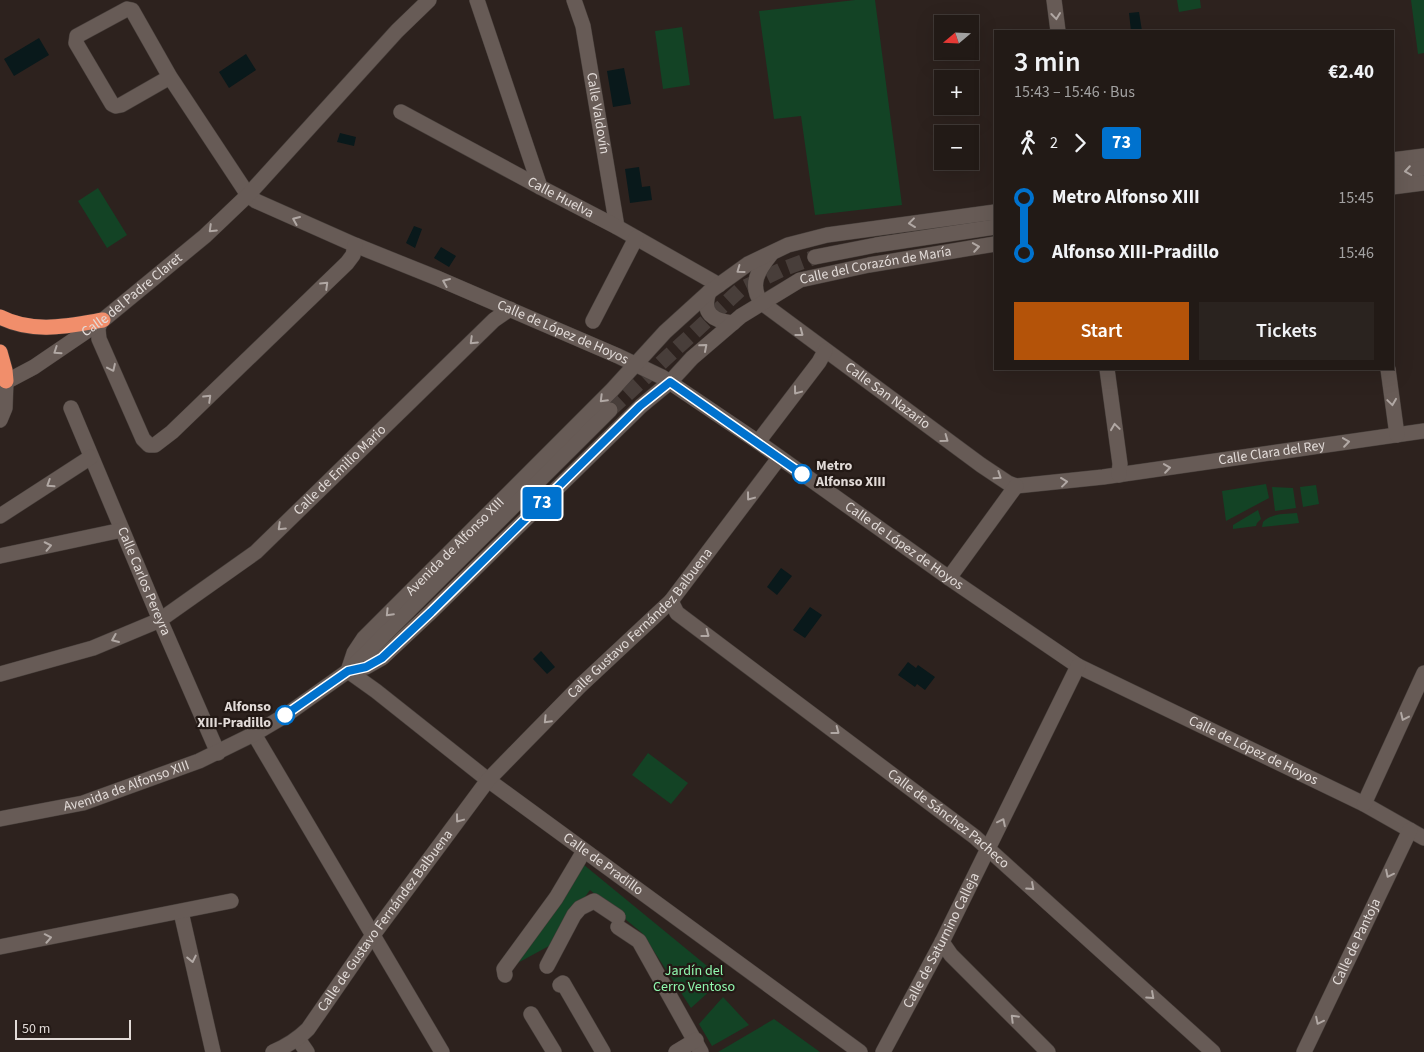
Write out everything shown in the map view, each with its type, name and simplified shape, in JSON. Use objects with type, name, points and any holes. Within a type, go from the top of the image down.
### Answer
[{"type":"highway","points":[[0,317],[28,327],[64,326],[102,321]]},
{"type":"highway","points":[[0,352],[6,370],[3,383]]},
{"type":"street","name":"Calle del Padre Claret","points":[[3,383],[34,367],[102,321],[183,255],[248,195],[397,31],[429,0]]},
{"type":"street","points":[[478,0],[540,187]]},
{"type":"street","name":"Calle Valdovín","points":[[574,0],[583,26],[617,227]]},
{"type":"street","points":[[1054,0],[1058,30]]},
{"type":"street","points":[[170,77],[116,106],[112,104],[76,43],[77,36],[129,9],[132,10],[170,77],[248,195]]},
{"type":"street","name":"Calle Huelva","points":[[401,112],[617,227],[714,288]]},
{"type":"street","points":[[1394,160],[1424,156]]},
{"type":"street","points":[[1394,174],[1424,168]]},
{"type":"street","points":[[1394,187],[1424,183]]},
{"type":"street","name":"Calle de López de Hoyos","points":[[248,195],[271,209],[636,363],[670,382],[758,442],[948,578],[1078,666],[1364,804],[1424,838]]},
{"type":"street","points":[[636,363],[665,332],[714,288],[748,264],[788,245],[827,235],[994,212]]},
{"type":"street","name":"Calle del Corazón de María","points":[[815,257],[876,244],[994,227]]},
{"type":"street","points":[[592,321],[636,238]]},
{"type":"street","name":"Calle del Corazón de María","points":[[670,382],[692,358],[733,323],[800,280],[869,264],[994,244]]},
{"type":"street","points":[[102,321],[98,335],[108,360],[143,438],[149,444],[154,445],[172,432],[348,263],[354,253],[355,245]]},
{"type":"street","points":[[762,303],[756,294],[756,279],[762,265],[772,252]]},
{"type":"street","points":[[714,288],[706,302],[709,314],[718,321],[733,323]]},
{"type":"street","name":"Calle San Nazario","points":[[762,303],[981,465],[1008,483],[1016,486]]},
{"type":"street","name":"Calle de Emilio Mario","points":[[0,674],[93,648],[160,620],[256,552],[494,320],[510,309]]},
{"type":"street","points":[[758,442],[819,362],[825,351]]},
{"type":"street","name":"Avenida de Alfonso XIII","points":[[348,671],[354,653],[364,638],[605,397],[636,363]]},
{"type":"street","points":[[1107,370],[1120,464],[1119,475]]},
{"type":"street","points":[[1388,370],[1397,435]]},
{"type":"street","name":"Avenida de Alfonso XIII","points":[[348,671],[366,667],[382,658],[640,406],[670,382]]},
{"type":"street","points":[[0,420],[5,408],[3,383]]},
{"type":"street","name":"Calle Carlos Pereyra","points":[[71,408],[218,753]]},
{"type":"street","name":"Avenida de Alfonso XIII","points":[[0,819],[84,803],[218,753],[286,715],[348,671],[610,410]]},
{"type":"street","name":"Calle Clara del Rey","points":[[1016,486],[1119,475],[1424,431]]},
{"type":"street","points":[[0,516],[91,457]]},
{"type":"street","name":"Calle Gustavo Fernández Balbuena","points":[[488,780],[580,686],[671,601],[779,458]]},
{"type":"street","points":[[948,578],[1016,486]]},
{"type":"street","points":[[0,556],[122,530]]},
{"type":"street","name":"Calle de Sánchez Pacheco","points":[[671,601],[677,613],[989,849],[1213,1052]]},
{"type":"street","name":"Calle de Saturnino Calleja","points":[[883,1052],[989,849],[1078,666]]},
{"type":"street","name":"Calle de Pradillo","points":[[348,671],[488,780],[860,1052]]},
{"type":"street","points":[[1364,804],[1424,673]]},
{"type":"street","points":[[254,734],[442,1052]]},
{"type":"street","name":"Calle de Gustavo Fernández Balbuena","points":[[273,1052],[286,1047],[308,1029],[373,935],[488,780]]},
{"type":"street","name":"Calle de Pantoja","points":[[1304,1052],[1410,830]]},
{"type":"street","points":[[505,976],[504,969],[556,898],[581,856]]},
{"type":"street","points":[[0,947],[232,901]]},
{"type":"street","points":[[547,966],[574,915],[580,908],[594,901],[639,941],[698,1046],[676,1052]]},
{"type":"street","points":[[180,912],[213,1052]]},
{"type":"street","points":[[942,942],[951,955],[1048,1052]]},
{"type":"street","points":[[560,986],[563,983],[603,1052]]},
{"type":"street","points":[[531,1014],[554,1052]]},
{"type":"street","points":[[298,1039],[306,1052]]},
{"type":"green space","points":[[855,0],[875,0],[902,205],[815,215],[801,116],[774,119],[759,11]]},
{"type":"green space","points":[[1177,0],[1200,0],[1201,8],[1179,12]]},
{"type":"green space","points":[[1411,0],[1424,0],[1424,53],[1418,54]]},
{"type":"green space","points":[[682,27],[690,85],[663,89],[655,31]]},
{"type":"green space","points":[[98,188],[127,235],[107,248],[78,201]]},
{"type":"green space","points":[[1266,484],[1269,498],[1226,521],[1222,491]]},
{"type":"green space","points":[[1316,485],[1319,504],[1303,507],[1300,487]]},
{"type":"green space","points":[[1272,487],[1293,488],[1296,508],[1275,511]]},
{"type":"green space","points":[[1258,510],[1261,519],[1256,526],[1233,529],[1233,525]]},
{"type":"green space","points":[[1297,513],[1299,523],[1262,527],[1263,522],[1270,517],[1279,514]]},
{"type":"green space","points":[[648,753],[688,783],[671,804],[632,775]]},
{"type":"green space","name":"Jardín del Cerro Ventoso","points":[[578,860],[723,979],[691,1008],[642,933],[590,890],[549,946],[512,966]]},
{"type":"green space","points":[[723,997],[749,1025],[712,1046],[699,1024]]},
{"type":"green space","points":[[774,1019],[820,1052],[718,1052]]},
{"type":"shaded area","points":[[1139,12],[1142,30],[1131,30],[1129,13]]},
{"type":"shaded area","points":[[39,38],[49,55],[14,76],[4,59]]},
{"type":"shaded area","points":[[246,54],[256,70],[229,88],[219,72]]},
{"type":"shaded area","points":[[624,68],[631,104],[613,107],[607,71]]},
{"type":"shaded area","points":[[340,133],[356,137],[354,146],[337,142]]},
{"type":"shaded area","points":[[639,167],[642,187],[650,186],[652,200],[630,203],[625,169]]},
{"type":"shaded area","points":[[414,226],[422,229],[415,248],[406,243]]},
{"type":"shaded area","points":[[441,247],[456,256],[449,267],[434,258]]},
{"type":"shaded area","points":[[781,568],[792,576],[777,595],[767,587]]},
{"type":"shaded area","points":[[810,607],[822,615],[805,638],[793,630]]},
{"type":"shaded area","points":[[541,651],[555,667],[547,674],[533,659]]},
{"type":"shaded area","points":[[908,662],[916,668],[918,665],[935,677],[925,690],[917,684],[915,687],[898,675]]},
{"type":"tunnel","points":[[610,410],[741,289],[783,269],[815,257]]},
{"type":"bus line","name":"73","points":[[285,715],[348,671],[366,667],[382,658],[640,406],[670,382],[802,474]]},
{"type":"place","name":"Metro Alfonso XIII","points":[[802,474]]},
{"type":"place","name":"Alfonso XIII-Pradillo","points":[[285,715]]}]
